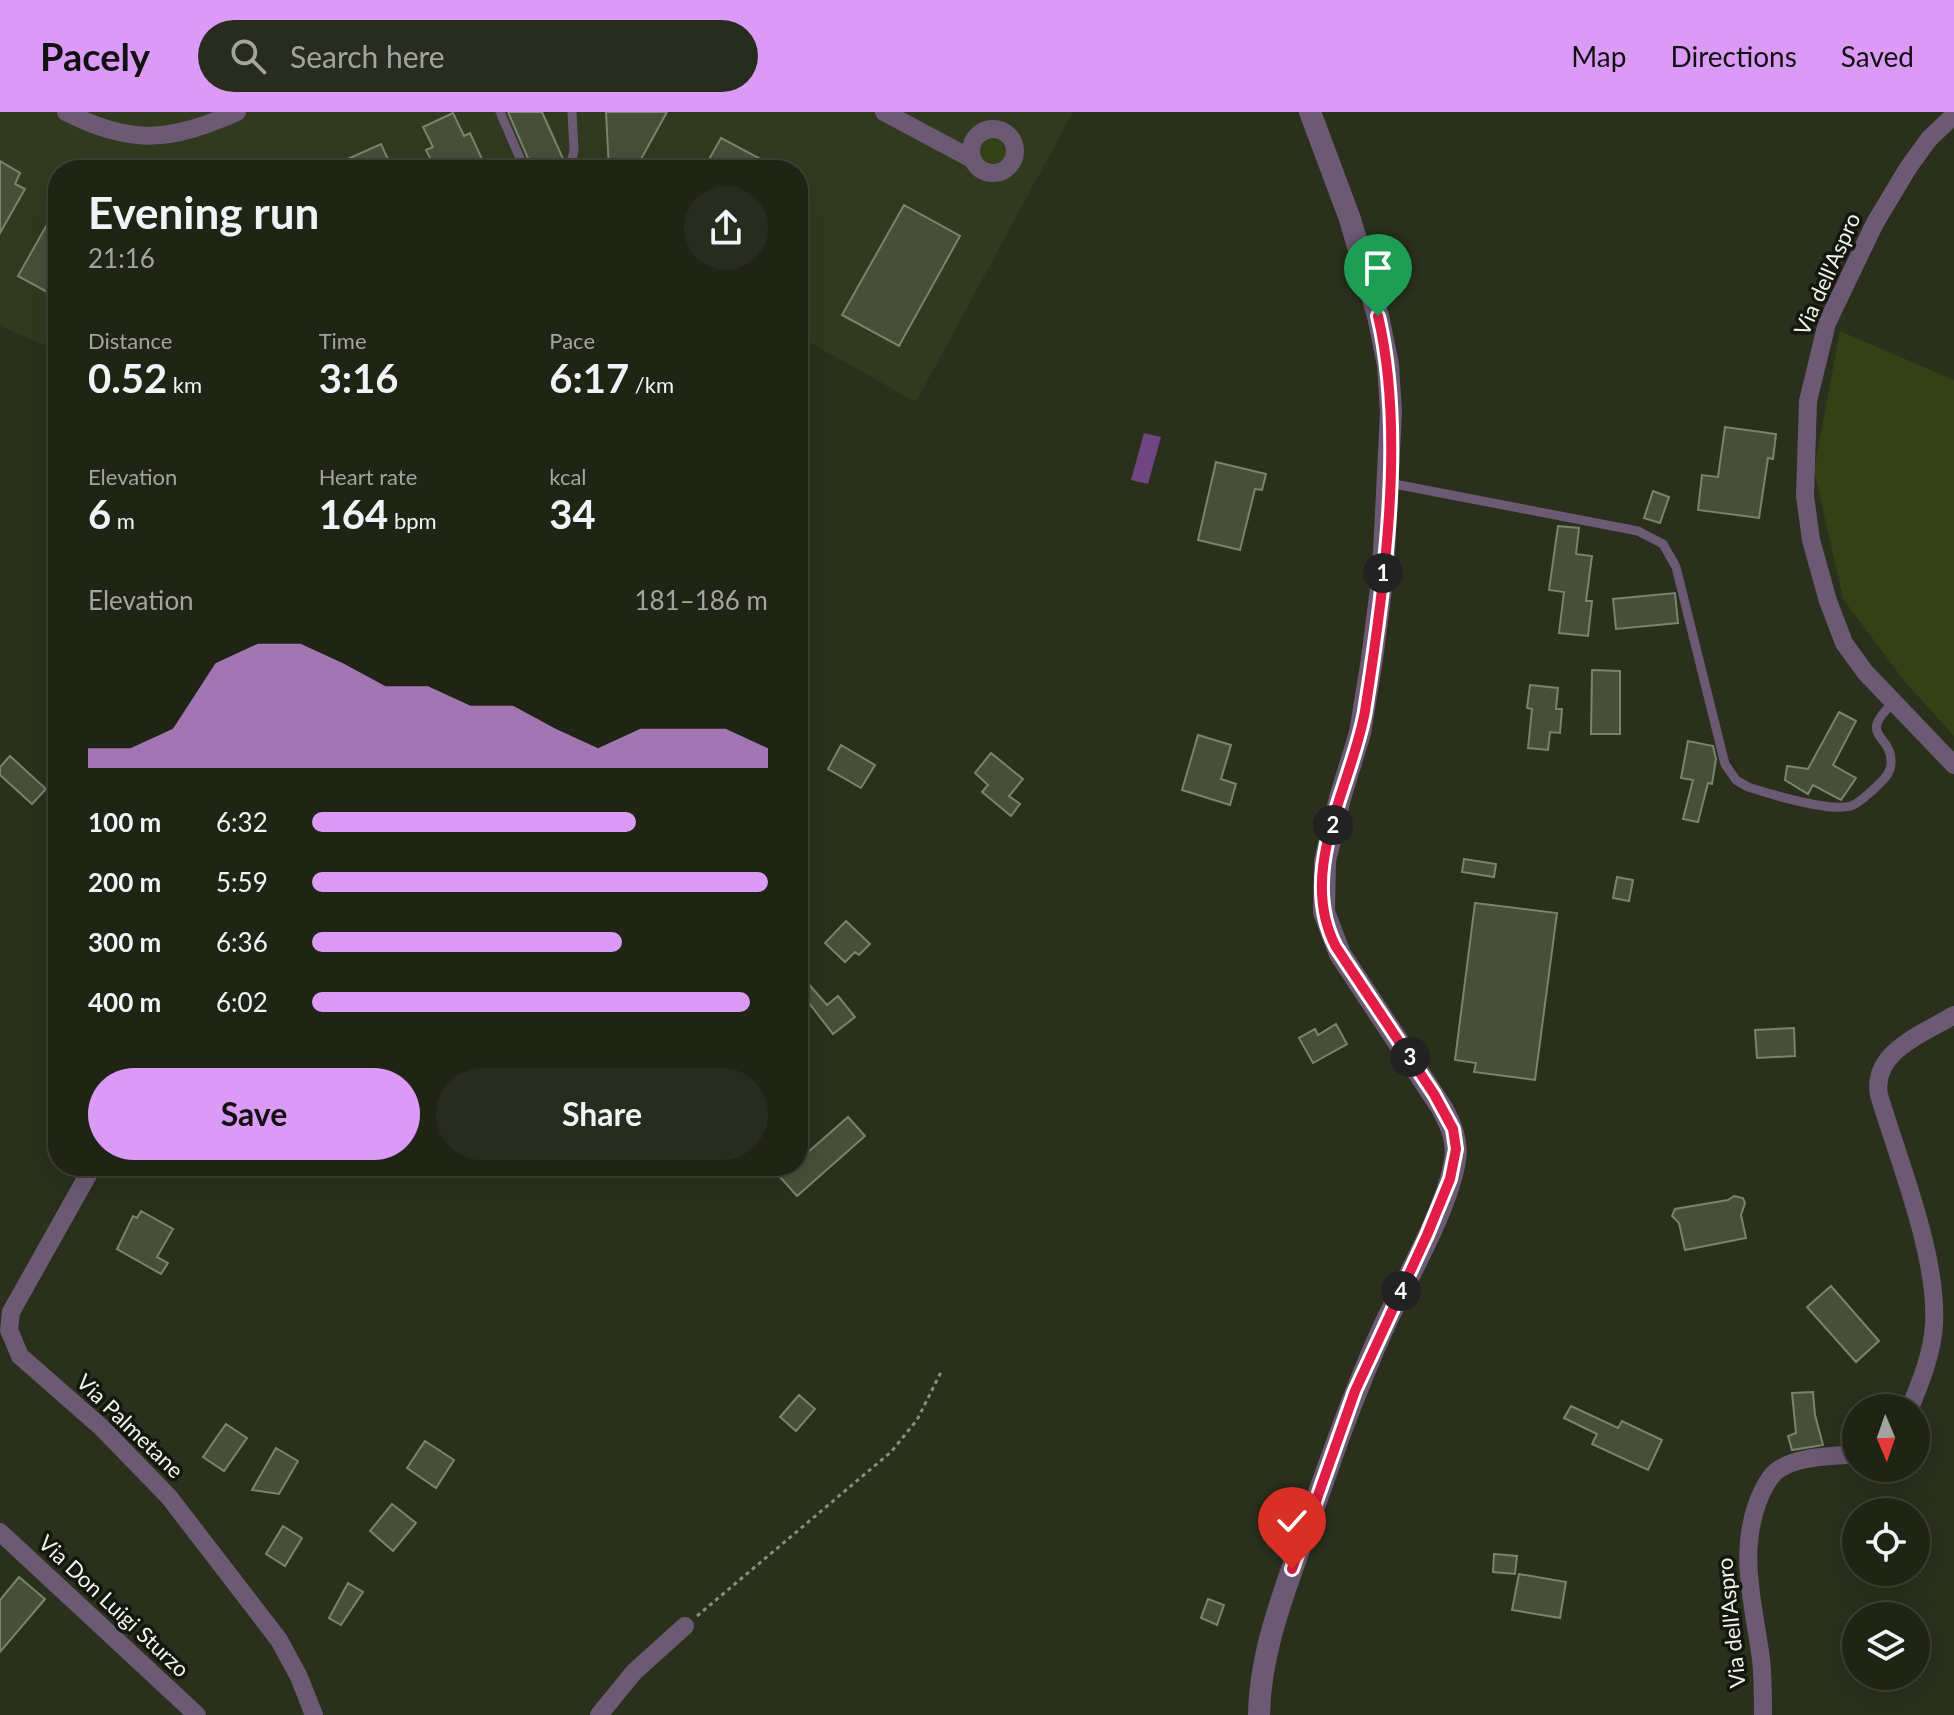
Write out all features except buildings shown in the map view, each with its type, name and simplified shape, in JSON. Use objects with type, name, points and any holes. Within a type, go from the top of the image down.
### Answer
[{"type":"street","points":[[66,112],[118,132],[156,136],[188,132],[237,112]]},
{"type":"street","points":[[884,112],[972,159]]},
{"type":"street","points":[[1259,1715],[1269,1640],[1334,1448],[1355,1391],[1427,1235],[1456,1157],[1455,1136],[1450,1123],[1424,1078],[1340,954],[1329,932],[1323,901],[1322,875],[1329,840],[1359,739],[1381,595],[1389,483],[1390,400],[1384,341],[1350,219],[1310,112]]},
{"type":"street","name":"Via dell'Aspro","points":[[1954,115],[1915,158],[1856,260],[1827,323],[1808,401],[1806,518],[1828,601],[1850,653],[1893,703],[1954,765]]},
{"type":"street","points":[[1915,1394],[1930,1352],[1933,1302],[1921,1237],[1879,1095],[1878,1078],[1882,1064],[1892,1054],[1954,1015]]},
{"type":"street","name":"Via Palmetane","points":[[87,1176],[11,1312],[8,1325],[12,1341],[24,1360],[133,1458],[183,1515],[279,1640],[299,1677],[314,1715]]},
{"type":"street","name":"Via dell'Aspro","points":[[1763,1715],[1761,1660],[1747,1565],[1749,1536],[1757,1504],[1768,1480],[1783,1467],[1812,1458],[1842,1455]]},
{"type":"street","name":"Via Don Luigi Sturzo","points":[[0,1532],[197,1715]]},
{"type":"street","points":[[599,1715],[634,1672],[685,1626]]},
{"type":"lane","points":[[500,112],[521,160]]},
{"type":"lane","points":[[572,112],[572,160]]},
{"type":"lane","points":[[1389,483],[1638,531],[1663,544],[1676,567],[1725,764],[1730,775],[1748,787],[1835,807],[1856,804],[1885,778],[1891,768],[1889,752],[1878,737],[1877,726],[1883,713],[1893,703]]},
{"type":"path","points":[[685,1626],[891,1452],[917,1420],[942,1370]]},
{"type":"shaded area","points":[[0,112],[1073,112],[916,402],[808,342],[808,160],[48,160],[48,347],[0,326]]},
{"type":"shaded area","points":[[993,134],[1005,139],[1010,151],[1005,163],[993,168],[981,163],[976,151],[981,139]]},
{"type":"shaded area","points":[[1840,331],[1954,380],[1954,736],[1906,683],[1843,599],[1814,470]]},
{"type":"shaded area","points":[[1144,433],[1161,437],[1148,484],[1131,480]]},
{"type":"route","points":[[1292,1569],[1355,1391],[1427,1235],[1455,1164],[1453,1129],[1424,1078],[1336,947],[1323,901],[1322,875],[1331,829],[1364,713],[1383,573],[1391,412],[1388,365],[1378,316]]}]
